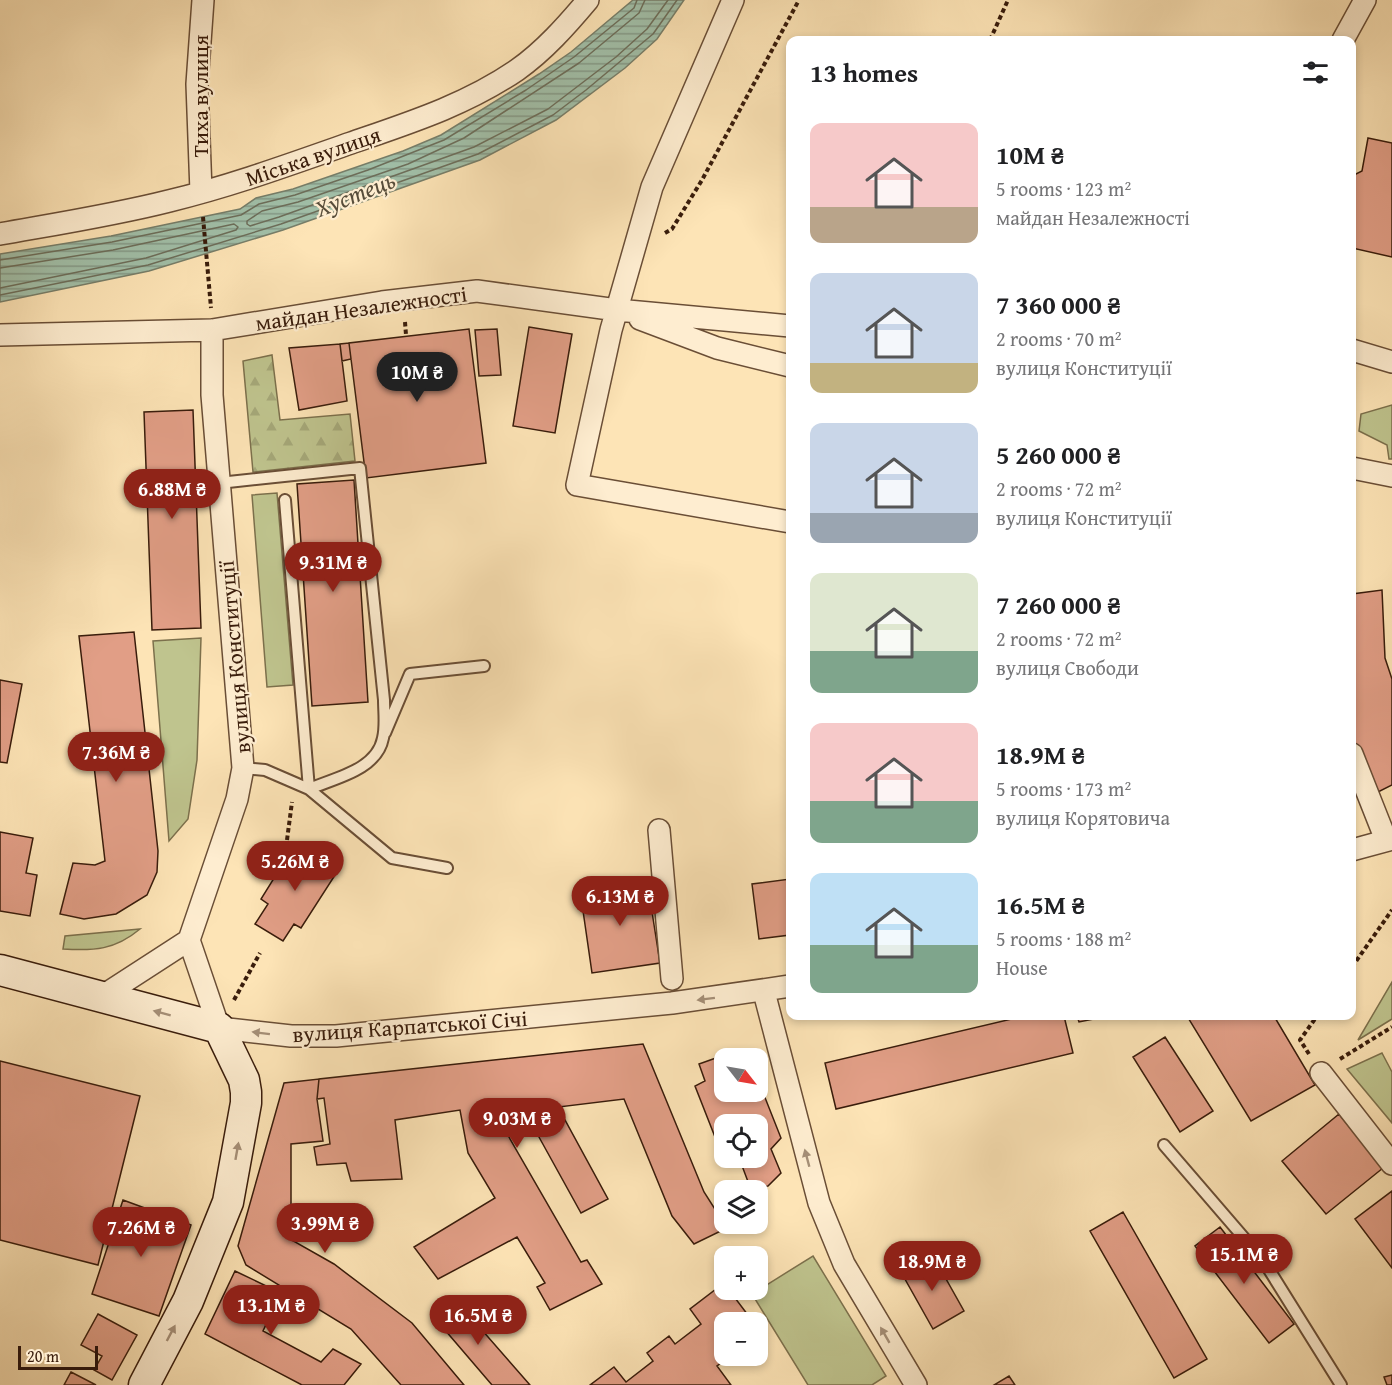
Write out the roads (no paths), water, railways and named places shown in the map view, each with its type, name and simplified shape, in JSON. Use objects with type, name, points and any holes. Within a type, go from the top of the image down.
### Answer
[{"type":"main road","name":"вулиця Карпатської Січі","points":[[0,970],[219,1028]]},
{"type":"main road","points":[[144,1385],[188,1301],[228,1202],[246,1092],[244,1080],[219,1028]]},
{"type":"street","name":"Тиха вулиця","points":[[202,200],[197,84],[203,0]]},
{"type":"street","name":"Міська вулиця","points":[[0,234],[127,210],[202,200],[258,176],[442,111],[485,90],[518,69],[569,22],[588,0]]},
{"type":"street","points":[[733,0],[652,187],[617,310],[577,485],[786,521]]},
{"type":"street","points":[[1344,36],[1365,0]]},
{"type":"street","name":"майдан Незалежності","points":[[0,335],[212,330],[382,302],[477,291],[617,310],[786,326]]},
{"type":"street","name":"майдан Незалежності","points":[[617,310],[717,348],[786,365]]},
{"type":"street","name":"вулиця Конституції","points":[[189,940],[237,799],[243,768],[212,395],[212,330]]},
{"type":"street","points":[[1356,351],[1392,362]]},
{"type":"street","points":[[1356,469],[1392,476]]},
{"type":"street","points":[[1356,763],[1389,840],[1356,849]]},
{"type":"street","points":[[659,830],[672,979]]},
{"type":"street","points":[[101,998],[189,940],[219,1028]]},
{"type":"street","name":"вулиця Карпатської Січі","points":[[219,1028],[291,1036],[336,1036],[764,992],[786,987]]},
{"type":"street","points":[[764,992],[819,1203],[844,1264],[916,1385]]},
{"type":"street","points":[[1328,1068],[1392,1164]]},
{"type":"lane","points":[[219,483],[360,468],[384,700],[384,737]]},
{"type":"lane","points":[[285,500],[309,789]]},
{"type":"lane","points":[[309,789],[358,769],[378,753],[410,674],[484,666]]},
{"type":"lane","points":[[243,768],[265,771],[309,789],[392,858],[447,868]]},
{"type":"lane","points":[[1164,1145],[1263,1260],[1341,1385]]},
{"type":"water","name":"Хустець","points":[[633,0],[684,0],[657,39],[625,68],[556,120],[480,160],[283,230],[149,271],[0,302],[0,254],[111,236],[240,209],[256,198],[293,189],[403,151],[441,135],[539,74],[571,52]]}]
